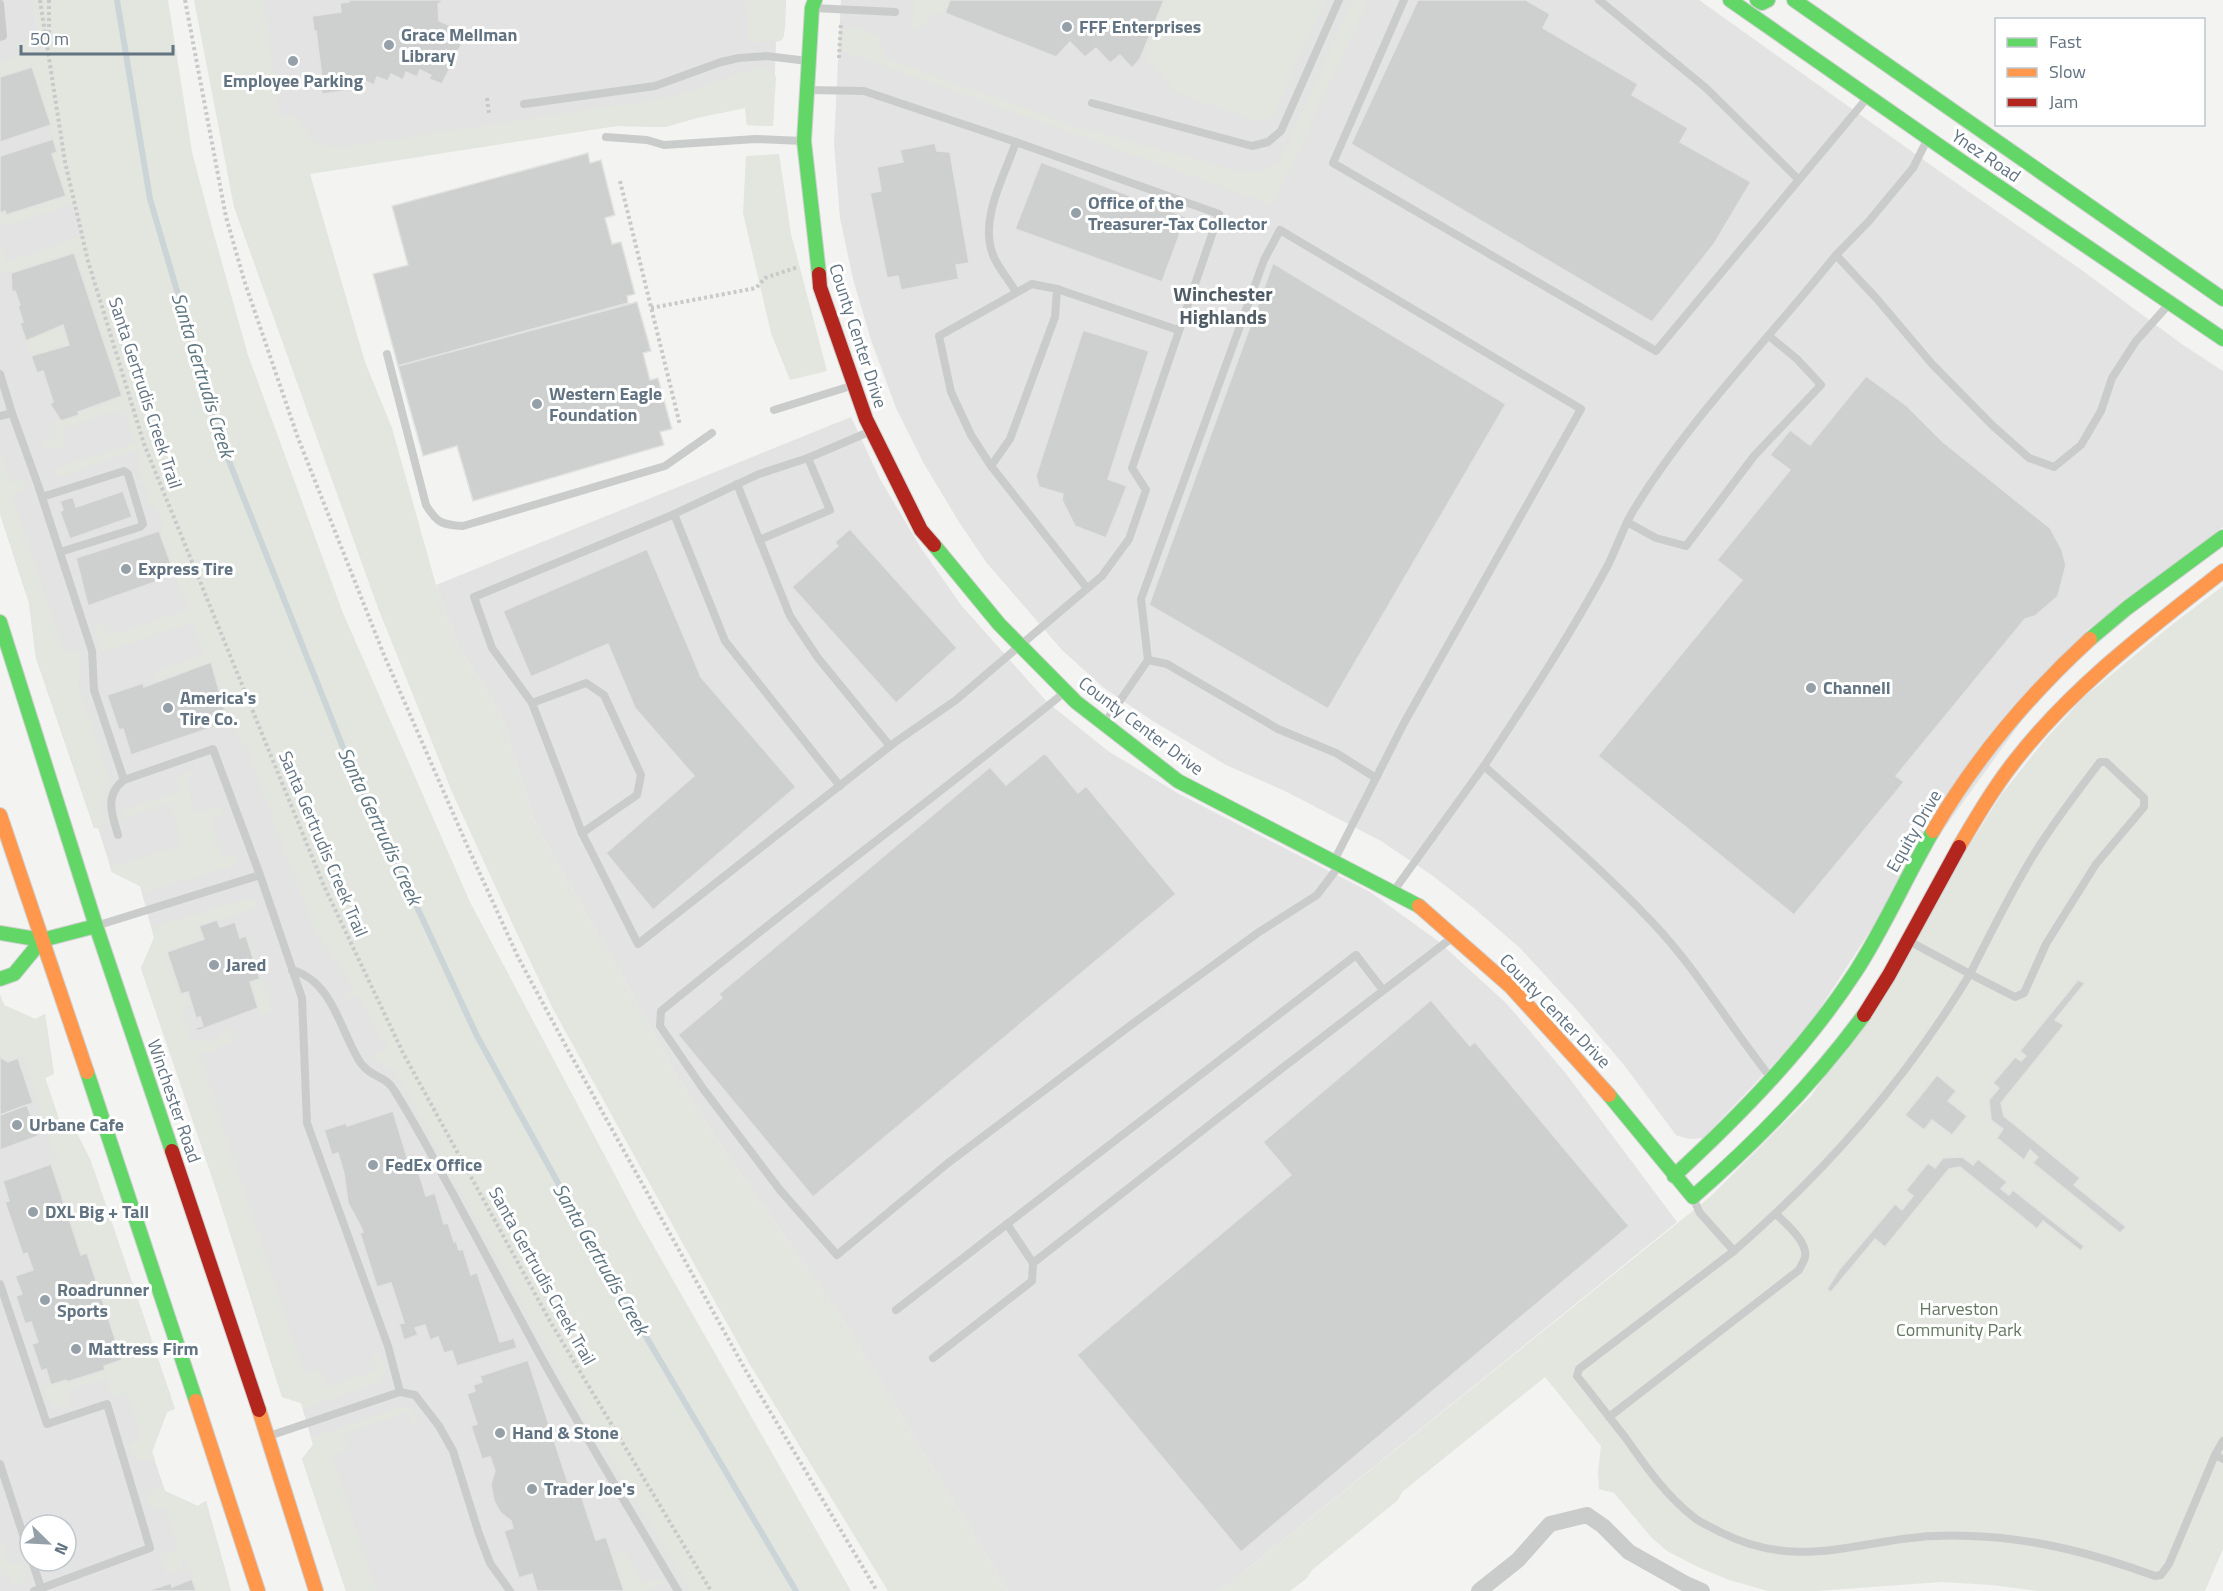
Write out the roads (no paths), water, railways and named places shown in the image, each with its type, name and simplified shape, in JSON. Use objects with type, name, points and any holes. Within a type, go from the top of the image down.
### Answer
[{"type":"street","name":"Ynez Road","points":[[1730,0],[2223,339]]},
{"type":"street","points":[[1757,0],[1762,3],[1768,0]]},
{"type":"street","name":"Ynez Road","points":[[1794,0],[2223,298]]},
{"type":"street","name":"County Center Drive","points":[[813,3],[804,141],[820,287],[872,431],[921,530],[1019,645],[1066,692],[1178,781],[1417,905],[1511,987],[1597,1081],[1693,1197]]},
{"type":"street","name":"Equity Drive","points":[[1674,1176],[1772,1080],[1798,1050],[1851,979],[1878,937],[1924,845],[1954,796],[1991,747],[2047,683],[2112,620],[2223,537]]},
{"type":"street","points":[[1693,1197],[1772,1122],[1824,1067],[1869,1007],[1970,827],[2013,763],[2044,726],[2111,660],[2223,571]]},
{"type":"street","name":"Winchester Road","points":[[0,622],[96,926],[268,1436],[316,1591]]},
{"type":"street","points":[[0,815],[258,1591]]},
{"type":"street","points":[[0,933],[42,940],[96,926]]},
{"type":"street","points":[[0,979],[14,974],[42,940]]},
{"type":"street","points":[[1479,1591],[1518,1560],[1551,1524],[1587,1515],[1603,1526],[1629,1552],[1702,1591]]},
{"type":"lane","points":[[1092,103],[1251,146],[1268,142],[1281,131],[1339,0]]},
{"type":"lane","points":[[1404,0],[1333,163],[1656,351],[1868,97]]},
{"type":"lane","points":[[1599,0],[1706,88],[1798,179]]},
{"type":"lane","points":[[813,3],[842,8],[895,12]]},
{"type":"lane","points":[[0,4],[3,36],[0,37]]},
{"type":"lane","points":[[524,104],[655,86],[739,58],[766,56],[808,61]]},
{"type":"lane","points":[[807,90],[864,91],[1219,214],[1132,468],[1146,490],[1129,539],[1102,576],[956,700],[890,746],[638,944],[582,833],[532,704],[492,648],[474,597],[674,514],[759,474],[808,458],[872,431]]},
{"type":"lane","points":[[606,137],[647,140],[664,145],[756,140],[804,141]]},
{"type":"lane","points":[[1393,893],[1514,721],[1608,564],[1627,522],[1665,463],[1720,390],[1913,168],[1928,138]]},
{"type":"lane","points":[[1016,142],[991,212],[988,235],[994,257],[1016,292]]},
{"type":"lane","points":[[1066,692],[982,760],[755,934],[661,1011],[660,1026],[704,1090],[780,1190],[837,1255],[948,1163],[1135,1022],[1259,932],[1317,895],[1337,863],[1404,723],[1581,410],[1280,230],[1264,260],[1141,599],[1148,660],[1104,724]]},
{"type":"lane","points":[[1836,255],[1932,364],[1992,425],[2029,458],[2054,467],[2081,445],[2101,411],[2112,378],[2136,341],[2170,303]]},
{"type":"lane","points":[[1087,588],[992,466],[971,435],[951,392],[939,336],[1032,284],[1057,289],[1178,330]]},
{"type":"lane","points":[[992,466],[1010,439],[1055,317],[1057,289]]},
{"type":"lane","points":[[1627,522],[1656,538],[1686,546],[1754,456],[1821,385],[1797,359],[1769,336]]},
{"type":"lane","points":[[387,354],[426,505],[436,521],[450,525],[463,526],[665,466],[712,433]]},
{"type":"lane","points":[[0,374],[92,651],[94,690],[124,780]]},
{"type":"lane","points":[[774,410],[854,385]]},
{"type":"lane","points":[[0,416],[12,413]]},
{"type":"lane","points":[[759,540],[830,510],[808,458]]},
{"type":"lane","points":[[42,497],[124,471],[128,474],[143,524],[140,527],[60,552]]},
{"type":"lane","points":[[737,484],[790,616],[818,658],[890,746]]},
{"type":"lane","points":[[674,514],[725,641],[840,786]]},
{"type":"lane","points":[[1148,660],[1167,664],[1278,729],[1336,753],[1376,778]]},
{"type":"lane","points":[[532,704],[586,683],[604,695],[641,775],[637,795],[582,833]]},
{"type":"lane","points":[[118,835],[110,808],[113,793],[118,784],[213,749],[260,875],[302,998],[307,1123],[388,1346],[400,1392]]},
{"type":"lane","points":[[1908,941],[1970,974],[2015,997],[2024,993],[2046,944],[2096,864],[2144,807],[2144,798],[2106,762],[2100,762],[2039,847],[1999,916],[1970,974],[1899,1080],[1855,1132],[1776,1214],[1734,1251],[1579,1369],[1577,1376],[1666,1492],[1697,1520],[1736,1539],[1766,1549],[1804,1553],[1834,1551],[1905,1539],[1971,1536],[2041,1542],[2100,1557],[2155,1576],[2161,1575],[2169,1564],[2219,1457],[2223,1441]]},
{"type":"lane","points":[[1484,766],[1569,840],[1652,922],[1697,975],[1772,1080]]},
{"type":"lane","points":[[96,926],[260,875]]},
{"type":"lane","points":[[1033,1263],[1454,937]]},
{"type":"lane","points":[[896,1310],[1356,955],[1383,990]]},
{"type":"lane","points":[[292,970],[303,973],[310,979],[333,1006],[360,1061],[369,1073],[384,1079],[393,1087],[538,1351],[678,1591]]},
{"type":"lane","points":[[1693,1197],[1700,1213],[1734,1251]]},
{"type":"lane","points":[[1610,1417],[1798,1270],[1805,1258],[1805,1248],[1776,1214]]},
{"type":"lane","points":[[933,1358],[1032,1281],[1033,1263],[1007,1224]]},
{"type":"lane","points":[[0,1284],[46,1424],[107,1404],[150,1548],[39,1590],[35,1573]]},
{"type":"lane","points":[[268,1436],[400,1392],[416,1395],[439,1426],[453,1451],[490,1563],[510,1591]]},
{"type":"lane","points":[[0,1464],[18,1519]]},
{"type":"waterway","name":"Santa Gertrudis Creek","points":[[117,0],[150,199],[221,441],[344,750],[477,1036],[595,1250],[796,1591]]},
{"type":"place","name":"FFF Enterprises","points":[[1067,27]]},
{"type":"place","name":"Grace Mellman Library","points":[[389,45]]},
{"type":"place","name":"Employee Parking","points":[[293,61]]},
{"type":"place","name":"Office of the Treasurer-Tax Collector","points":[[1076,213]]},
{"type":"place","name":"Western Eagle Foundation","points":[[537,404]]},
{"type":"place","name":"Express Tire","points":[[126,569]]},
{"type":"place","name":"Channell","points":[[1811,688]]},
{"type":"place","name":"America's Tire Co.","points":[[168,708]]},
{"type":"place","name":"Jared","points":[[214,965]]},
{"type":"place","name":"Urbane Cafe","points":[[17,1125]]},
{"type":"place","name":"FedEx Office","points":[[373,1165]]},
{"type":"place","name":"DXL Big + Tall","points":[[33,1212]]},
{"type":"place","name":"Roadrunner Sports","points":[[45,1300]]},
{"type":"place","name":"Mattress Firm","points":[[76,1349]]},
{"type":"place","name":"Hand & Stone","points":[[500,1433]]},
{"type":"place","name":"Trader Joe's","points":[[532,1489]]},
{"type":"district","name":"Winchester Highlands","points":[[1223,306]]},
{"type":"park label","name":"Harveston Community Park","points":[[1959,1319]]}]
